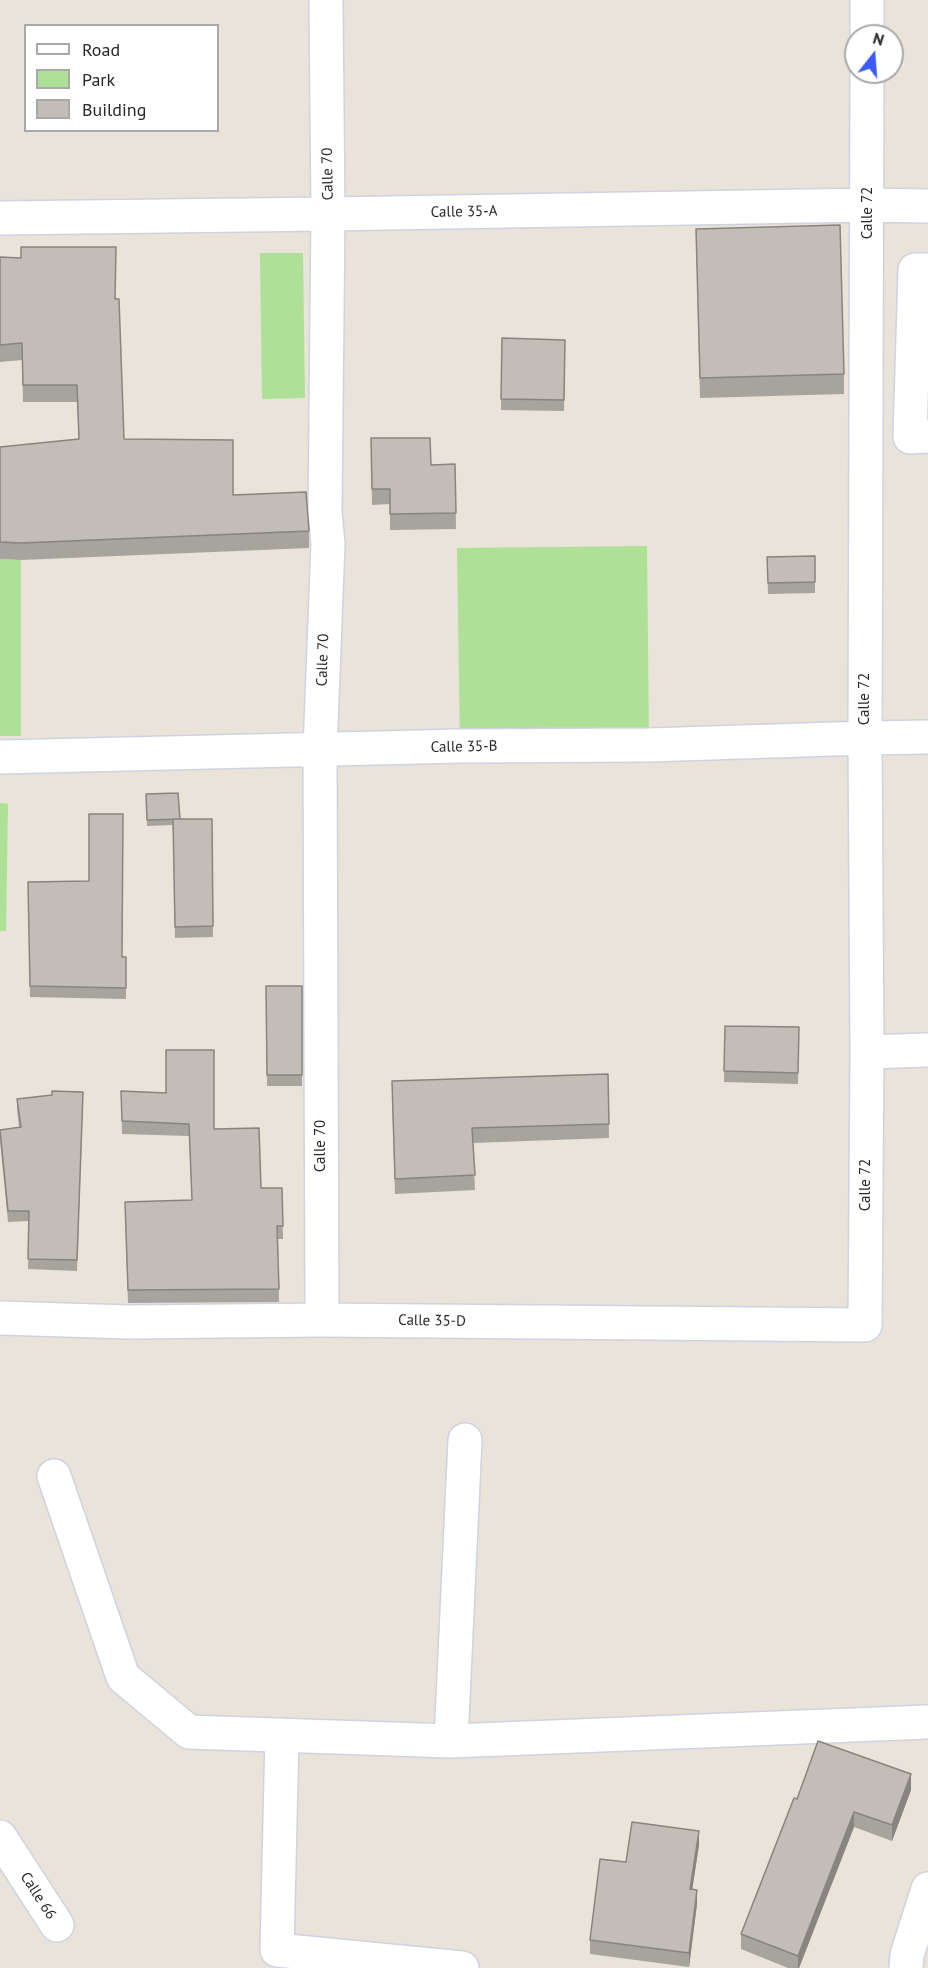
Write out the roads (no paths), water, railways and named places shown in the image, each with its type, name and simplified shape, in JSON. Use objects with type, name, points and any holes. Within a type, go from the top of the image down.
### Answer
[{"type":"street","name":"Calle 70","points":[[322,1320],[320,750],[328,544],[325,512],[328,214],[326,0]]},
{"type":"street","points":[[867,0],[867,24]]},
{"type":"street","name":"Calle 72","points":[[865,1325],[867,84]]},
{"type":"street","name":"Calle 35-A","points":[[0,218],[928,206]]},
{"type":"street","points":[[928,270],[915,270],[920,354],[910,437],[928,436]]},
{"type":"street","points":[[867,355],[920,354]]},
{"type":"street","name":"Calle 35-B","points":[[0,757],[649,745],[928,737]]},
{"type":"street","points":[[867,1052],[928,1050]]},
{"type":"street","name":"Calle 35-D","points":[[0,1318],[130,1322],[322,1320],[865,1325]]},
{"type":"street","points":[[451,1741],[465,1440]]},
{"type":"street","points":[[54,1476],[123,1677],[189,1732],[451,1741],[928,1722]]},
{"type":"street","points":[[282,1735],[277,1950],[462,1968]]},
{"type":"street","name":"Calle 66","points":[[0,1837],[57,1925]]},
{"type":"street","points":[[906,1968],[907,1955],[928,1889]]}]
